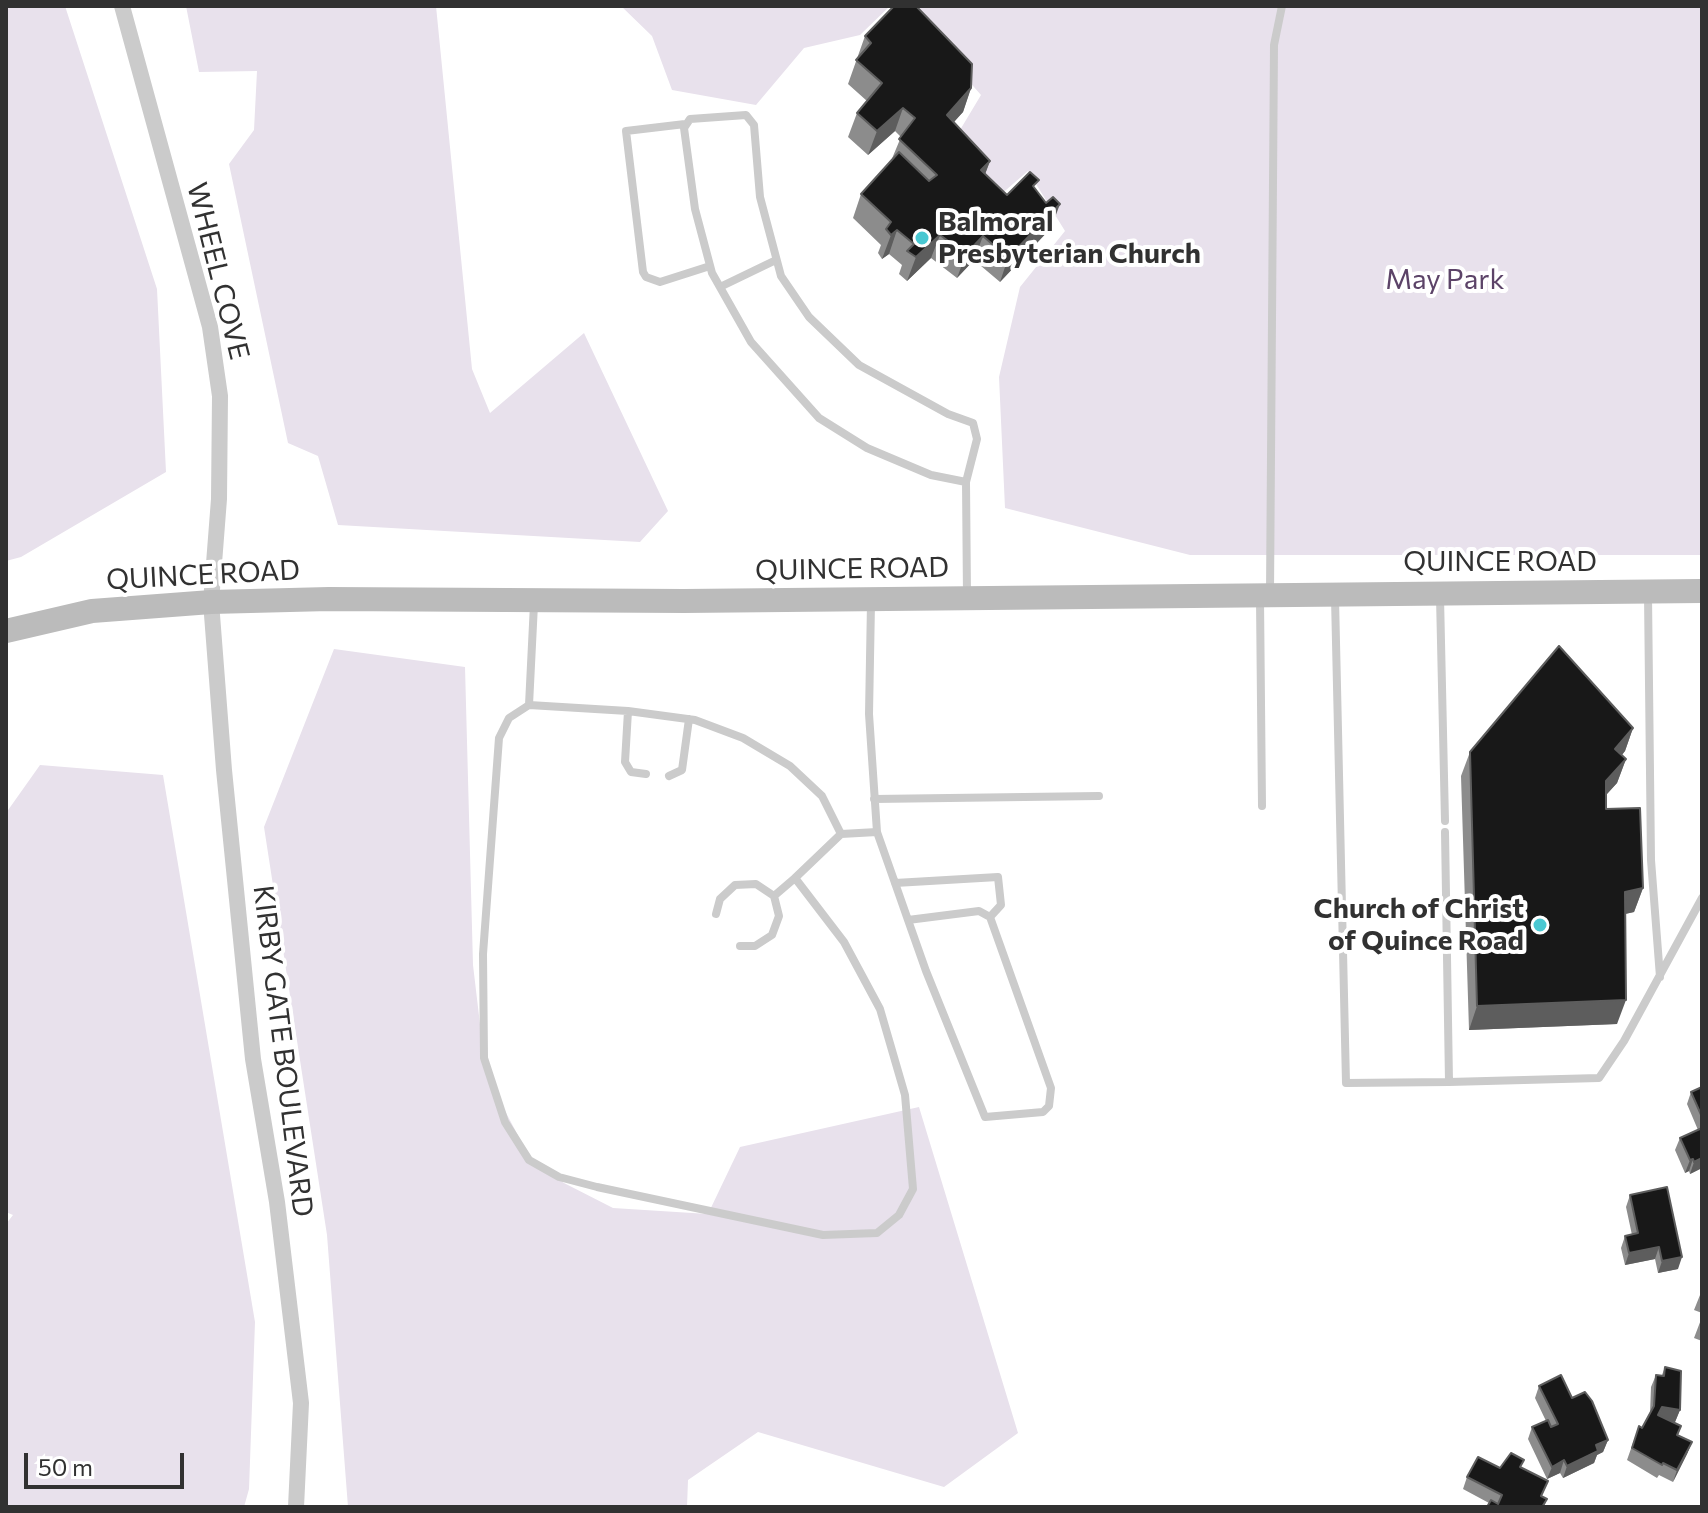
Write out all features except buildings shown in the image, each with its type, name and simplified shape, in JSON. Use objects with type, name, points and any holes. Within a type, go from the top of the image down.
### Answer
[{"type":"main road","name":"QUINCE ROAD","points":[[6,631],[92,611],[211,602],[329,599],[871,599],[1702,591]]},
{"type":"street","name":"WHEEL COVE","points":[[122,6],[210,327],[220,396],[219,499],[211,602]]},
{"type":"street","name":"KIRBY GATE BOULEVARD","points":[[211,602],[224,770],[253,1059],[277,1202],[301,1403],[296,1507]]},
{"type":"lane","points":[[1262,806],[1274,45],[1282,6]]},
{"type":"lane","points":[[710,266],[660,282],[646,277],[626,131],[685,124],[690,119],[746,115],[754,125],[760,197],[776,260],[781,276],[809,317],[859,365],[948,414],[973,423],[977,439],[966,482],[967,597]]},
{"type":"lane","points":[[685,124],[695,209],[710,266],[751,342],[819,418],[867,448],[931,475],[966,482]]},
{"type":"lane","points":[[720,287],[776,260]]},
{"type":"lane","points":[[1648,591],[1651,860],[1660,978]]},
{"type":"lane","points":[[1335,593],[1346,1083],[1599,1078],[1624,1041],[1702,898]]},
{"type":"lane","points":[[1440,593],[1445,821]]},
{"type":"lane","points":[[529,705],[534,599]]},
{"type":"lane","points":[[871,599],[869,714],[877,832],[908,920],[985,1117],[1043,1112],[1049,1106],[1051,1088],[990,917],[979,911],[908,920]]},
{"type":"lane","points":[[795,878],[844,942],[880,1009],[905,1095],[913,1189],[899,1215],[877,1233],[823,1235],[559,1177],[529,1160],[505,1122],[484,1058],[483,954],[499,738],[509,718],[529,705],[628,711],[689,719],[743,738],[790,766],[822,796],[841,834]]},
{"type":"lane","points":[[628,711],[625,762],[631,772],[646,774]]},
{"type":"lane","points":[[669,776],[682,770],[689,719]]},
{"type":"lane","points":[[874,799],[1099,796]]},
{"type":"lane","points":[[774,896],[841,834],[877,832]]},
{"type":"lane","points":[[1445,832],[1449,1082]]},
{"type":"lane","points":[[895,883],[998,877],[1001,905],[990,917]]},
{"type":"lane","points":[[716,914],[720,899],[735,885],[756,884],[774,896],[779,916],[772,935],[755,946],[740,946]]},
{"type":"green space","points":[[6,6],[65,6],[157,289],[166,472],[21,557],[6,561]]},
{"type":"green space","points":[[186,6],[436,6],[472,369],[490,413],[584,333],[668,511],[640,542],[338,525],[318,456],[288,443],[229,164],[254,130],[257,71],[199,72]]},
{"type":"green space","points":[[621,6],[890,6],[860,35],[804,48],[756,105],[672,90],[652,36]]},
{"type":"green space","name":"May Park","points":[[903,6],[1702,6],[1702,555],[1190,555],[1005,508],[999,377],[1020,287],[1065,231],[1028,171],[999,196],[957,135],[981,95]]},
{"type":"green space","points":[[334,649],[465,667],[473,965],[486,1075],[531,1160],[564,1183],[613,1208],[708,1214],[740,1147],[919,1107],[1018,1433],[944,1487],[758,1432],[688,1480],[687,1507],[348,1507],[327,1235],[264,827]]},
{"type":"green space","points":[[40,765],[163,775],[255,1322],[249,1489],[244,1507],[6,1507],[6,1224],[13,1215],[6,1212],[6,813]]},
{"type":"place","name":"Balmoral Presbyterian Church","points":[[922,238]]},
{"type":"place","name":"Church of Christ of Quince Road","points":[[1540,925]]}]
